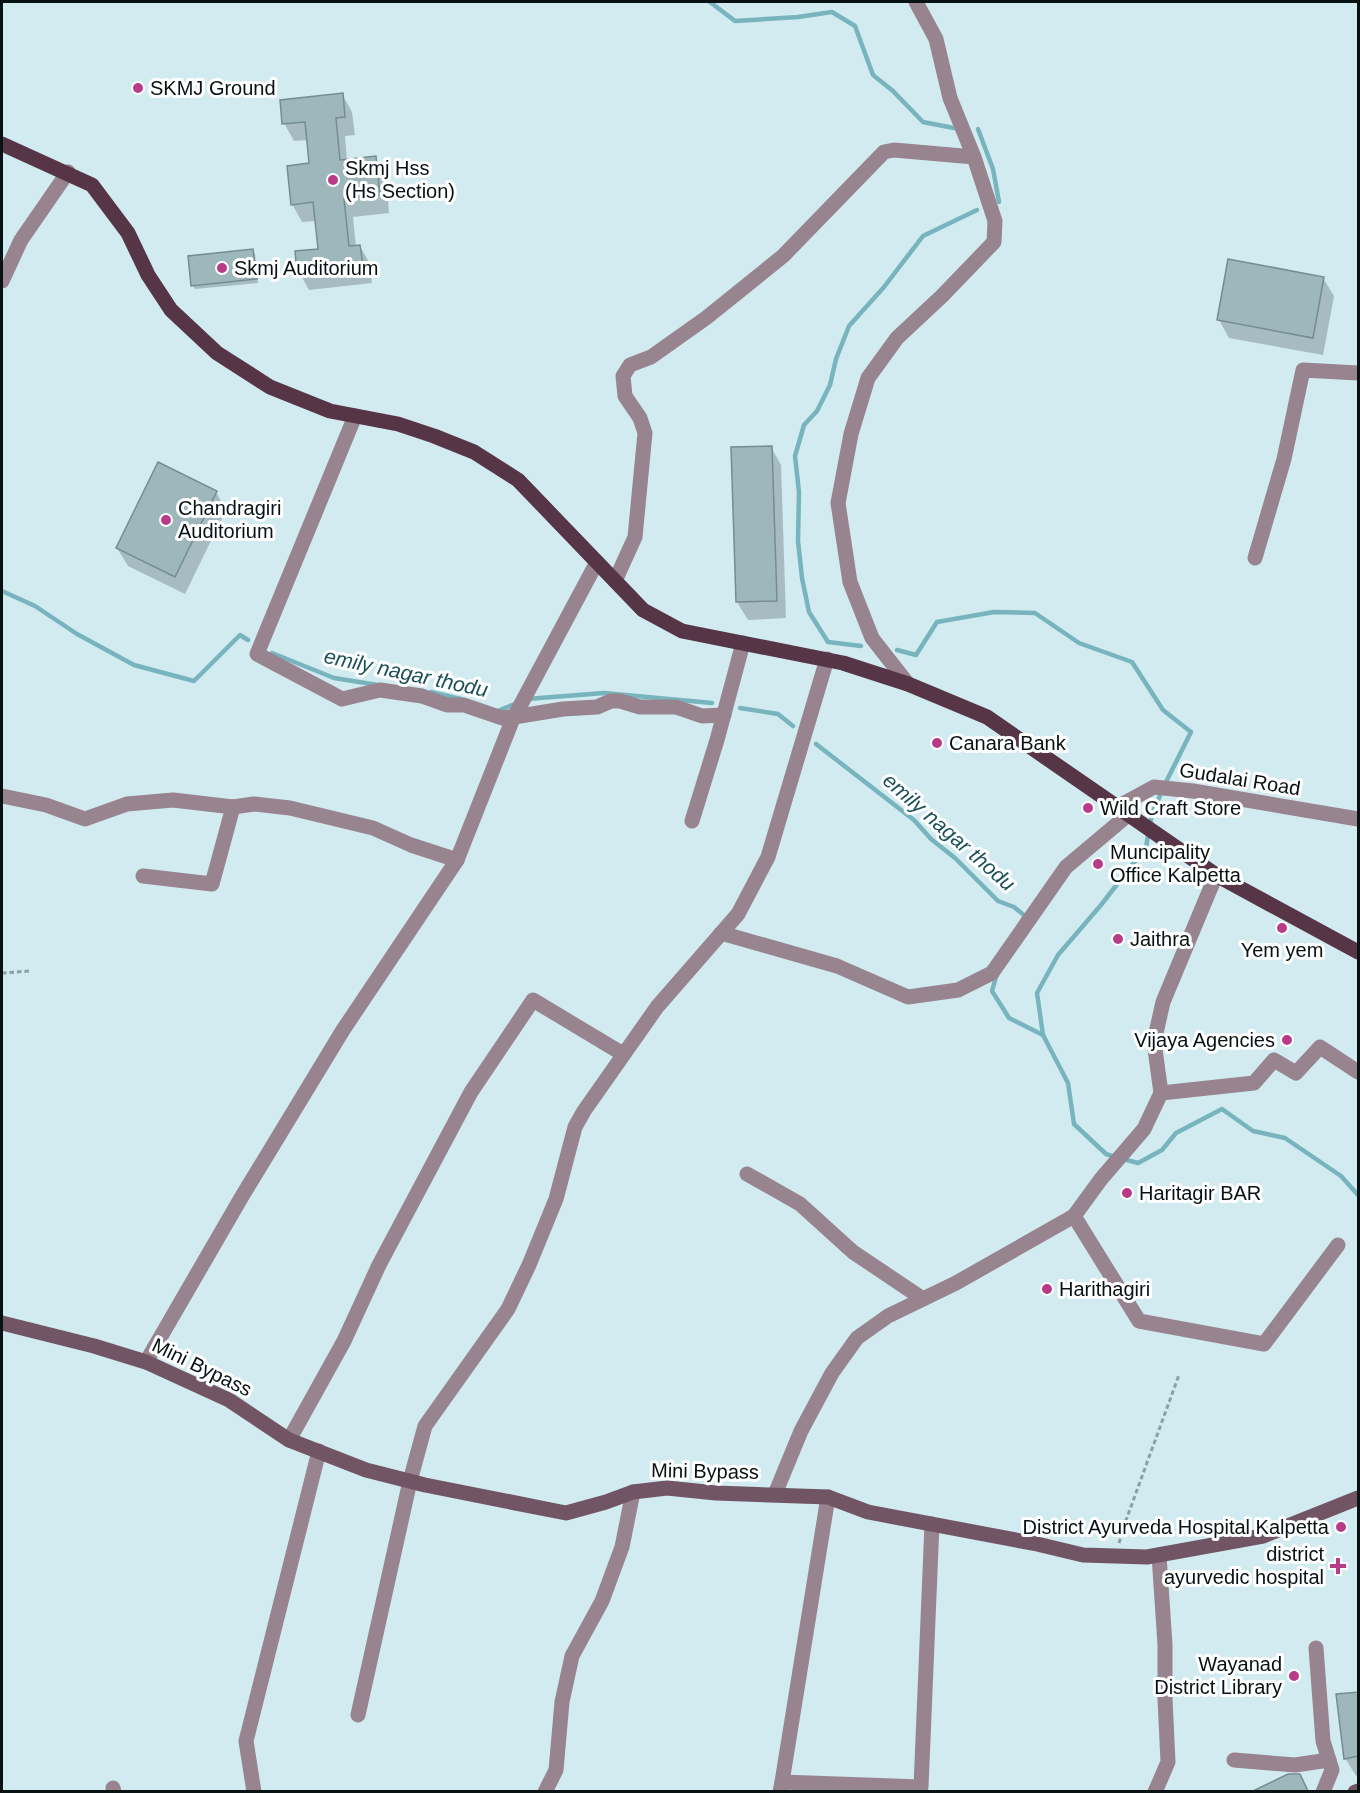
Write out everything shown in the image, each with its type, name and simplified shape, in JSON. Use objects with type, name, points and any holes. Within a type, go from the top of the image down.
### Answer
[{"type":"main road","points":[[2,144],[92,184],[128,233],[148,276],[171,310],[217,353],[270,387],[330,411],[398,424],[474,452],[518,480],[643,610],[682,631],[843,663],[908,684],[987,717],[1216,875],[1359,952]]},
{"type":"main road","name":"Mini Bypass","points":[[2,1323],[94,1346],[146,1362],[229,1400],[289,1440],[366,1470],[566,1513],[633,1492],[668,1488],[717,1493],[828,1497],[868,1512],[1083,1555],[1147,1557],[1263,1536],[1359,1498]]},
{"type":"street","points":[[908,684],[872,638],[850,582],[838,503],[850,434],[868,378],[897,338],[942,296],[994,242],[995,221],[974,157],[950,98],[936,39],[916,2]]},
{"type":"street","points":[[615,581],[634,537],[645,432],[640,418],[625,396],[623,376],[630,365],[651,357],[706,318],[783,256],[884,152],[894,150],[974,157]]},
{"type":"street","points":[[2,281],[21,240],[68,172]]},
{"type":"street","points":[[1255,558],[1284,459],[1304,370],[1359,372]]},
{"type":"street","points":[[355,416],[257,654],[342,699],[380,690],[422,696],[447,705],[464,705],[502,718],[563,709],[597,707],[611,701],[620,701],[640,707],[676,707],[702,716],[724,715]]},
{"type":"street","points":[[146,1362],[343,1030],[457,860],[515,717],[597,562]]},
{"type":"street","points":[[692,821],[743,643]]},
{"type":"street","points":[[358,1715],[410,1481],[425,1426],[508,1309],[529,1265],[556,1198],[575,1127],[584,1111],[657,1007],[738,914],[768,857],[826,659]]},
{"type":"street","name":"Gudalai Road","points":[[721,933],[837,966],[908,997],[958,990],[992,973],[1066,867],[1129,814],[1154,788],[1193,791],[1359,819]]},
{"type":"street","points":[[2,796],[46,805],[86,819],[127,804],[173,800],[233,807],[254,804],[290,808],[373,828],[411,845],[457,860]]},
{"type":"street","points":[[143,876],[212,884],[233,807]]},
{"type":"street","points":[[775,1494],[801,1431],[832,1373],[857,1338],[888,1316],[1028,1243],[1074,1216],[1144,1129],[1161,1093],[1154,1042],[1163,1002],[1216,875]]},
{"type":"street","points":[[289,1440],[344,1341],[379,1265],[471,1092],[532,1000],[623,1054]]},
{"type":"street","points":[[1161,1093],[1254,1083],[1274,1060],[1296,1072],[1320,1047],[1359,1072]]},
{"type":"street","points":[[747,1174],[800,1204],[853,1252],[923,1299]]},
{"type":"street","points":[[1074,1216],[1138,1321],[1264,1344],[1338,1245]]},
{"type":"street","points":[[253,1791],[246,1741],[319,1451]]},
{"type":"street","points":[[544,1791],[556,1770],[562,1702],[572,1656],[602,1601],[622,1547],[633,1492]]},
{"type":"street","points":[[828,1497],[781,1787],[921,1787],[932,1524]]},
{"type":"street","points":[[1155,1791],[1168,1762],[1165,1645],[1159,1555]]},
{"type":"street","points":[[1316,1648],[1323,1741],[1332,1770],[1323,1791]]},
{"type":"street","points":[[1234,1760],[1295,1765],[1329,1760]]},
{"type":"path","points":[[2,973],[30,971]]},
{"type":"path","points":[[1116,1556],[1125,1523],[1179,1375]]},
{"type":"building","name":"Skmj Hss (Hs Section)","points":[[343,93],[345,117],[336,118],[340,160],[376,156],[380,195],[344,199],[349,246],[360,245],[363,265],[297,272],[295,251],[318,249],[313,202],[291,205],[287,166],[309,163],[305,122],[282,124],[280,100]]},
{"type":"building","name":"Skmj Auditorium","points":[[253,249],[257,279],[191,286],[188,256]]},
{"type":"building","points":[[1228,259],[1324,277],[1313,338],[1217,320]]},
{"type":"building","points":[[772,446],[777,601],[736,602],[731,447]]},
{"type":"building","name":"Chandragiri Auditorium","points":[[158,462],[217,491],[175,577],[116,548]]},
{"type":"building","points":[[1359,1692],[1359,1756],[1344,1759],[1336,1694]]},
{"type":"building","points":[[1288,1774],[1300,1774],[1308,1791],[1253,1791]]},
{"type":"waterway","points":[[710,2],[735,21],[798,17],[832,12],[855,26],[873,75],[893,91],[923,122],[954,128]]},
{"type":"waterway","points":[[978,129],[993,169],[999,202]]},
{"type":"waterway","points":[[861,646],[828,642],[809,612],[798,541],[799,492],[795,456],[804,425],[817,411],[830,385],[836,359],[849,326],[884,287],[923,236],[977,210]]},
{"type":"waterway","name":"emily nagar thodu","points":[[2,591],[35,606],[77,634],[134,665],[194,681],[240,635],[248,640]]},
{"type":"waterway","points":[[897,650],[916,655],[937,622],[994,612],[1035,613],[1079,643],[1132,662],[1163,710],[1191,732],[1165,784]]},
{"type":"waterway","name":"emily nagar thodu","points":[[272,653],[334,678],[378,685]]},
{"type":"waterway","name":"emily nagar thodu","points":[[431,692],[461,699]]},
{"type":"waterway","name":"emily nagar thodu","points":[[527,699],[604,693],[712,703]]},
{"type":"waterway","name":"emily nagar thodu","points":[[500,710],[517,703]]},
{"type":"waterway","name":"emily nagar thodu","points":[[740,708],[778,714],[793,726]]},
{"type":"waterway","name":"emily nagar thodu","points":[[816,744],[914,820],[931,839],[955,858],[998,901],[1014,907],[1025,916],[1023,919]]},
{"type":"waterway","points":[[1115,1157],[1106,1154],[1074,1124],[1068,1083],[1043,1035],[1037,993],[1058,955],[1146,847],[1152,814],[1162,791]]},
{"type":"waterway","name":"emily nagar thodu","points":[[996,977],[992,991],[1009,1018],[1043,1035]]},
{"type":"waterway","points":[[1123,1159],[1138,1163],[1162,1150],[1176,1133],[1222,1109],[1253,1131],[1285,1138],[1341,1176],[1358,1195]]},
{"type":"place","name":"SKMJ Ground","points":[[138,88]]},
{"type":"place","name":"Skmj Hss (Hs Section)","points":[[333,180]]},
{"type":"place","name":"Skmj Auditorium","points":[[222,268]]},
{"type":"place","name":"Chandragiri Auditorium","points":[[166,520]]},
{"type":"place","name":"Canara Bank","points":[[937,743]]},
{"type":"place","name":"Wild Craft Store","points":[[1088,808]]},
{"type":"place","name":"Muncipality Office Kalpetta","points":[[1098,864]]},
{"type":"place","name":"Yem yem","points":[[1282,928]]},
{"type":"place","name":"Jaithra","points":[[1118,939]]},
{"type":"place","name":"Vijaya Agencies","points":[[1287,1040]]},
{"type":"place","name":"Haritagir BAR","points":[[1127,1193]]},
{"type":"place","name":"Harithagiri","points":[[1047,1289]]},
{"type":"place","name":"District Ayurveda Hospital Kalpetta","points":[[1341,1527]]},
{"type":"place","name":"district ayurvedic hospital","points":[[1338,1566]]},
{"type":"place","name":"Wayanad District Library","points":[[1294,1676]]}]
